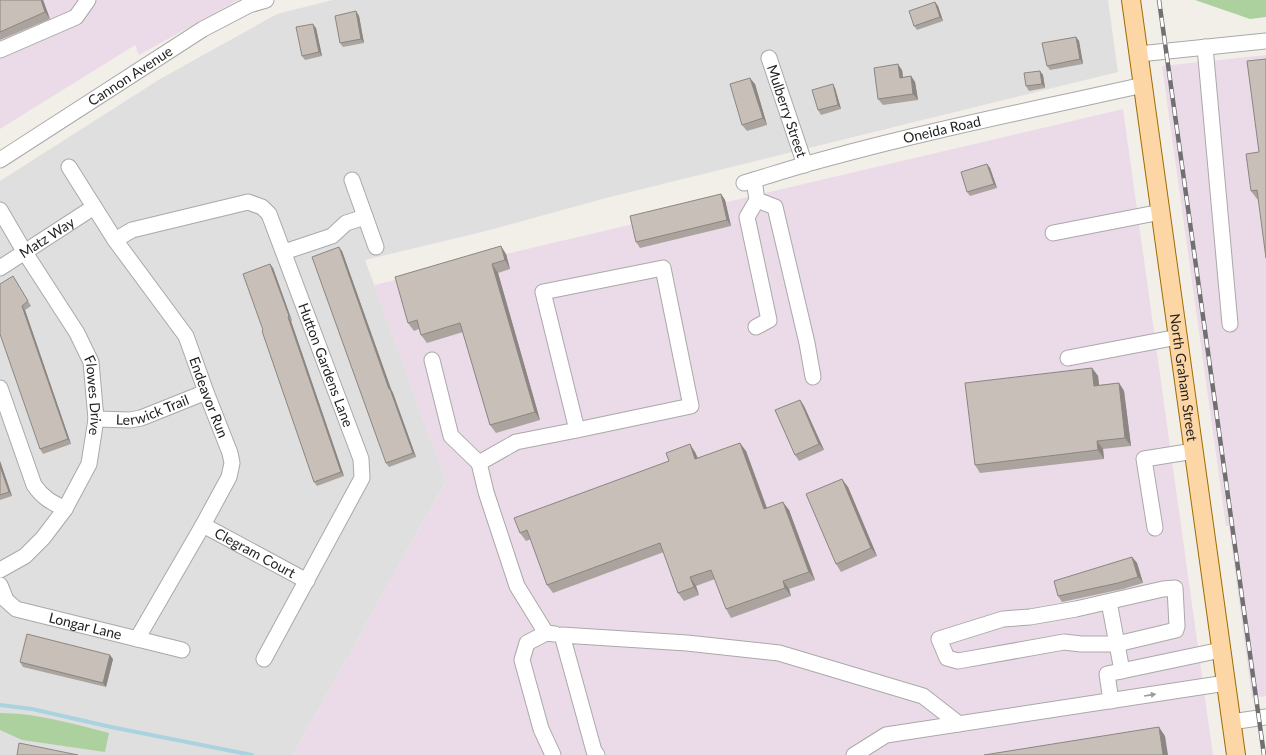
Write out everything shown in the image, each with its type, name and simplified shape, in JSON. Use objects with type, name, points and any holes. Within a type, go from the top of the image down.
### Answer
[{"type":"main road","name":"North Graham Street","points":[[1131,0],[1236,755]]},
{"type":"street","points":[[0,50],[76,17],[88,0]]},
{"type":"street","name":"Cannon Avenue","points":[[0,160],[203,28],[249,5],[266,0]]},
{"type":"street","points":[[1139,54],[1266,40]]},
{"type":"street","points":[[1205,47],[1230,324]]},
{"type":"street","name":"Mulberry Street","points":[[769,58],[805,165]]},
{"type":"street","name":"Oneida Road","points":[[757,200],[749,182],[805,165],[896,141],[1033,109],[1143,86]]},
{"type":"street","name":"Endeavor Run","points":[[69,166],[115,240],[186,336],[230,453],[232,463],[229,477],[137,640]]},
{"type":"street","points":[[352,180],[376,247]]},
{"type":"street","points":[[756,327],[769,320],[747,217],[757,200],[775,207],[807,343],[813,377]]},
{"type":"street","name":"Hutton Gardens Lane","points":[[115,240],[132,230],[248,202],[262,207],[269,214],[284,252],[361,459],[362,478],[264,659]]},
{"type":"street","name":"Matz Way","points":[[0,268],[94,207]]},
{"type":"street","name":"Flowes Drive","points":[[0,210],[24,251],[77,333],[91,362],[96,419],[89,464],[65,509],[43,538],[25,556],[0,570]]},
{"type":"street","points":[[1053,233],[1161,212]]},
{"type":"street","points":[[284,252],[332,236],[346,223],[365,217]]},
{"type":"street","points":[[479,463],[516,442],[577,430],[691,406],[663,268],[543,292],[577,430]]},
{"type":"street","points":[[1068,358],[1178,337]]},
{"type":"street","points":[[432,360],[451,436],[479,463],[486,492],[517,586],[546,633]]},
{"type":"street","points":[[0,388],[34,485],[41,495],[51,503],[65,509]]},
{"type":"street","name":"Lerwick Trail","points":[[96,419],[130,420],[141,418],[206,392]]},
{"type":"street","points":[[1155,528],[1144,459],[1194,451]]},
{"type":"street","name":"Clegram Court","points":[[203,525],[307,581]]},
{"type":"street","name":"Longar Lane","points":[[0,585],[6,600],[16,609],[182,650]]},
{"type":"street","points":[[1175,588],[1176,630],[1117,644],[1081,644],[1064,642],[958,661],[947,658],[940,639],[1003,619],[1030,617],[1076,609],[1163,589],[1175,588]]},
{"type":"street","points":[[1109,602],[1122,670]]},
{"type":"street","points":[[553,755],[541,729],[522,660],[527,643],[546,633],[687,643],[779,653],[922,696],[959,724]]},
{"type":"street","points":[[562,635],[579,702],[594,751],[597,755]]},
{"type":"street","points":[[1111,701],[1106,674],[1221,650]]},
{"type":"street","points":[[854,755],[886,735],[1226,684]]},
{"type":"street","points":[[1231,722],[1266,717]]},
{"type":"shaded area","points":[[0,0],[238,0],[139,55],[135,45],[0,129]]},
{"type":"shaded area","points":[[333,0],[1108,0],[1118,72],[606,198],[486,231],[365,260],[446,481],[293,755],[0,755],[0,181],[160,79],[277,14]]},
{"type":"shaded area","points":[[1266,55],[1266,696],[1252,698],[1229,526],[1226,526],[1162,66]]},
{"type":"shaded area","points":[[1123,109],[1213,755],[293,755],[446,481],[374,285]]},
{"type":"green space","points":[[1195,0],[1266,0],[1266,17],[1250,19]]},
{"type":"green space","points":[[0,713],[14,713],[42,717],[109,733],[105,752],[22,740],[0,730]]},
{"type":"building","points":[[0,0],[41,0],[45,12],[0,32]]},
{"type":"building","points":[[935,2],[940,17],[914,26],[909,11]]},
{"type":"building","points":[[356,11],[361,39],[340,43],[335,16]]},
{"type":"building","points":[[313,24],[319,52],[302,56],[296,27]]},
{"type":"building","points":[[1076,37],[1080,59],[1047,66],[1042,43]]},
{"type":"building","points":[[1266,59],[1266,258],[1257,190],[1251,191],[1246,154],[1259,152],[1247,61]]},
{"type":"building","points":[[898,64],[900,78],[911,76],[913,94],[878,99],[874,68]]},
{"type":"building","points":[[1040,71],[1042,84],[1026,86],[1024,73]]},
{"type":"building","points":[[750,78],[763,118],[742,125],[730,84]]},
{"type":"building","points":[[833,84],[838,105],[818,110],[812,90]]},
{"type":"building","points":[[987,164],[994,184],[967,192],[961,172]]},
{"type":"building","points":[[721,194],[727,220],[636,242],[630,216]]},
{"type":"building","points":[[501,246],[505,260],[492,264],[535,412],[490,425],[460,323],[421,335],[417,320],[408,323],[395,277]]},
{"type":"building","points":[[339,247],[413,453],[386,463],[312,257]]},
{"type":"building","points":[[270,264],[341,472],[314,482],[243,274]]},
{"type":"building","points":[[13,276],[28,301],[22,306],[68,439],[40,449],[0,334],[0,284]]},
{"type":"building","points":[[1092,368],[1094,386],[1119,383],[1125,438],[1097,441],[1098,450],[975,465],[965,383]]},
{"type":"building","points":[[800,400],[819,444],[795,455],[775,410]]},
{"type":"building","points":[[740,443],[764,509],[783,502],[809,572],[783,581],[785,588],[726,609],[711,570],[690,577],[694,587],[678,593],[660,543],[547,585],[527,530],[520,533],[514,518],[669,461],[666,453],[690,444],[695,459]]},
{"type":"building","points":[[0,466],[9,492],[0,495]]},
{"type":"building","points":[[842,479],[871,548],[836,564],[806,494]]},
{"type":"building","points":[[1132,557],[1138,577],[1118,583],[1058,596],[1054,581]]},
{"type":"building","points":[[27,634],[110,655],[103,683],[20,662]]},
{"type":"building","points":[[1159,727],[1163,755],[984,755]]},
{"type":"building","points":[[19,743],[78,755],[17,755]]},
{"type":"waterway","points":[[0,705],[32,709],[111,727],[252,755]]},
{"type":"railway","points":[[1159,0],[1264,755]]}]
